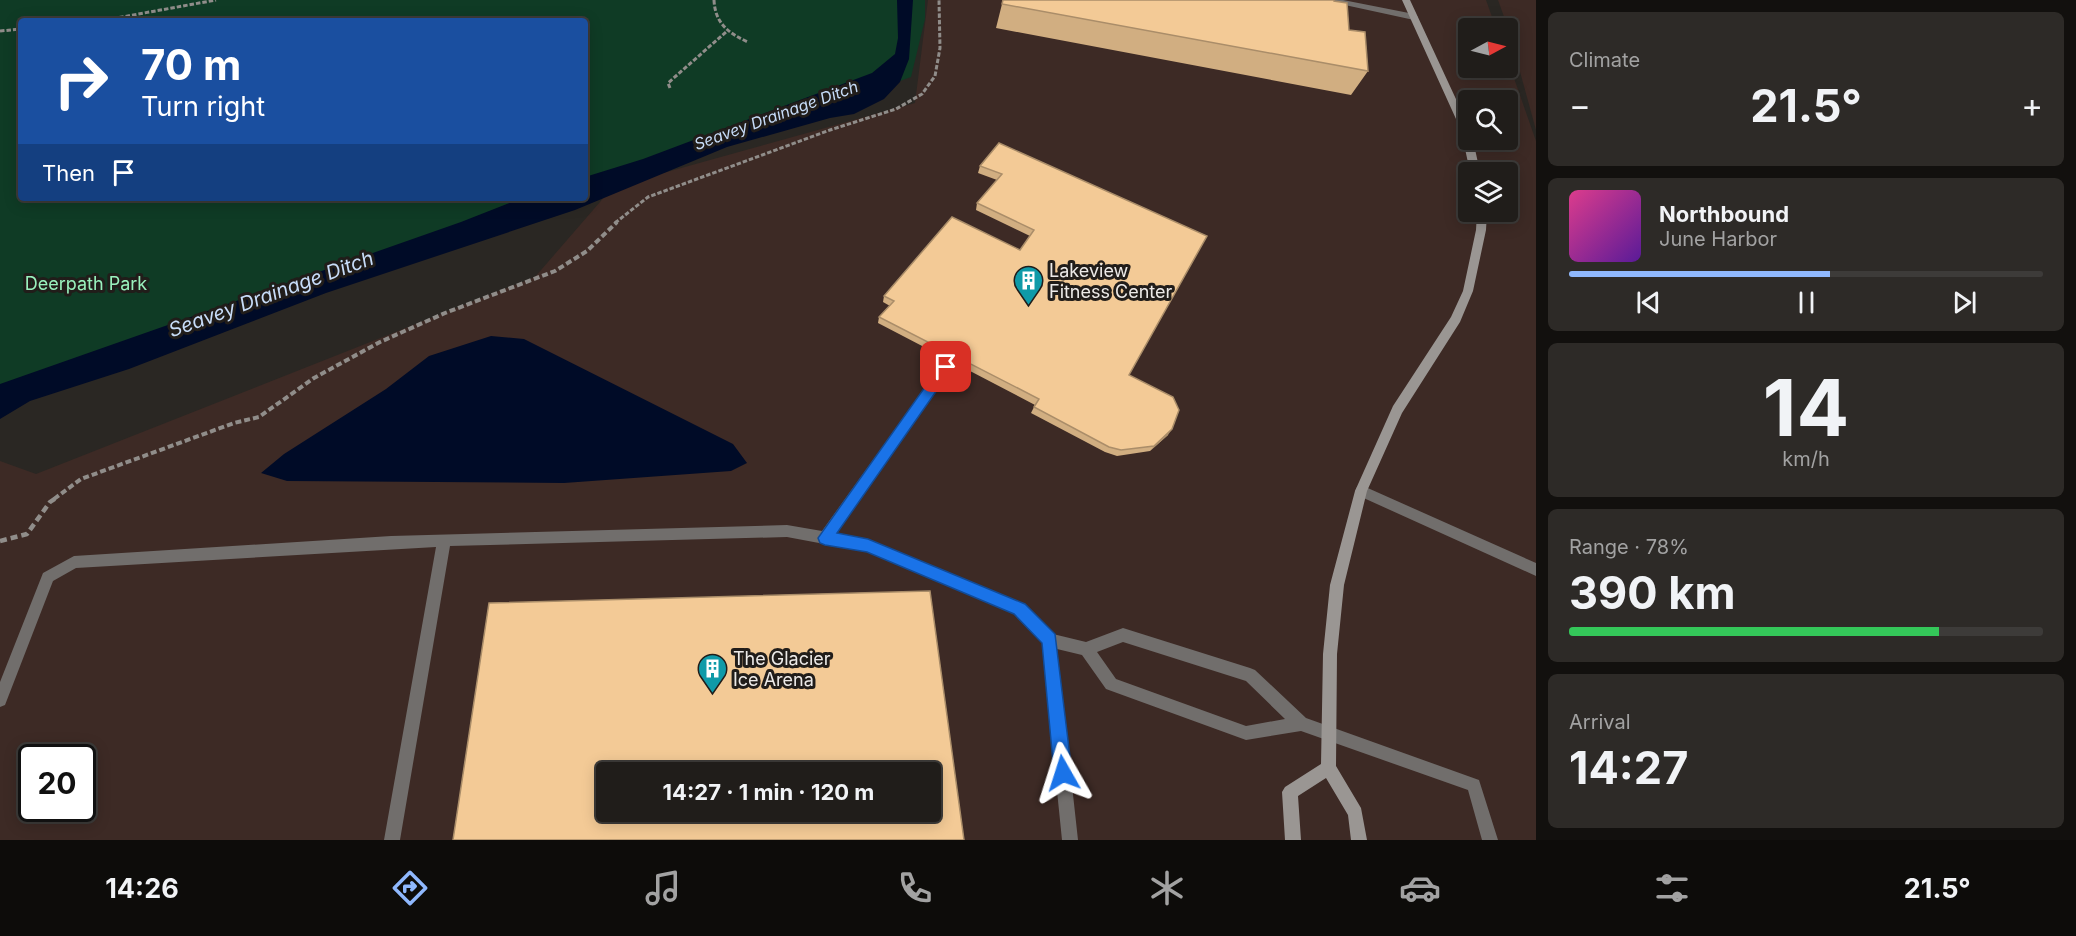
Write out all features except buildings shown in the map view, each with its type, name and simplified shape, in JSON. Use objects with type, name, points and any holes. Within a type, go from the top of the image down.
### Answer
[{"type":"street","points":[[1406,0],[1466,130],[1473,162]]},
{"type":"street","points":[[1359,840],[1356,813],[1328,768],[1330,654],[1337,585],[1361,491],[1397,410],[1456,319],[1464,300],[1481,222]]},
{"type":"street","points":[[1293,840],[1290,792],[1328,768]]},
{"type":"lane","points":[[1331,0],[1414,17]]},
{"type":"lane","points":[[825,538],[946,367]]},
{"type":"lane","points":[[1361,491],[1536,570]]},
{"type":"lane","points":[[0,700],[48,577],[74,562],[444,541],[787,531],[868,546],[1020,609],[1049,640],[1086,649],[1123,635],[1250,675],[1301,724],[1474,785],[1490,840]]},
{"type":"lane","points":[[392,840],[444,541]]},
{"type":"lane","points":[[1049,640],[1070,840]]},
{"type":"lane","points":[[1086,649],[1111,684],[1246,733],[1301,724]]},
{"type":"path","points":[[117,18],[216,0]]},
{"type":"path","points":[[714,0],[713,9],[726,32],[748,42]]},
{"type":"path","points":[[0,541],[27,534],[50,502],[81,479],[234,423],[259,417],[314,378],[380,342],[445,313],[555,271],[587,250],[626,213],[648,197],[809,137],[896,109],[922,94],[935,76],[940,48],[939,0]]},
{"type":"path","points":[[0,31],[18,29]]},
{"type":"path","points":[[670,88],[669,83],[726,32]]},
{"type":"shaded area","points":[[928,0],[1486,0],[1492,18],[1458,18],[1458,78],[1514,78],[1536,141],[1536,840],[0,840],[0,461],[36,474],[535,277],[613,187],[915,103]]},
{"type":"shaded area","points":[[1498,0],[1536,0],[1536,130],[1518,64],[1518,18],[1504,18]]},
{"type":"green space","name":"Deerpath Park","points":[[0,0],[925,0],[925,19],[911,77],[588,195],[588,18],[18,18],[18,201],[571,201],[0,406]]},
{"type":"water","name":"Seavey Drainage Ditch","points":[[897,0],[913,0],[909,59],[900,82],[884,99],[854,114],[830,118],[727,147],[575,210],[326,293],[129,369],[30,401],[0,419],[0,384],[461,222],[514,201],[588,201],[588,176],[643,159],[872,73],[895,54],[898,38]]},
{"type":"water","points":[[491,336],[524,339],[733,444],[747,463],[731,471],[564,483],[287,481],[261,473],[284,454],[386,389],[429,356]]},
{"type":"place","name":"Lakeview Fitness Center","points":[[1028,306]]},
{"type":"place","name":"The Glacier Ice Arena","points":[[712,694]]},
{"type":"route","points":[[946,367],[825,538],[868,546],[1020,609],[1049,640],[1063,773]]}]
